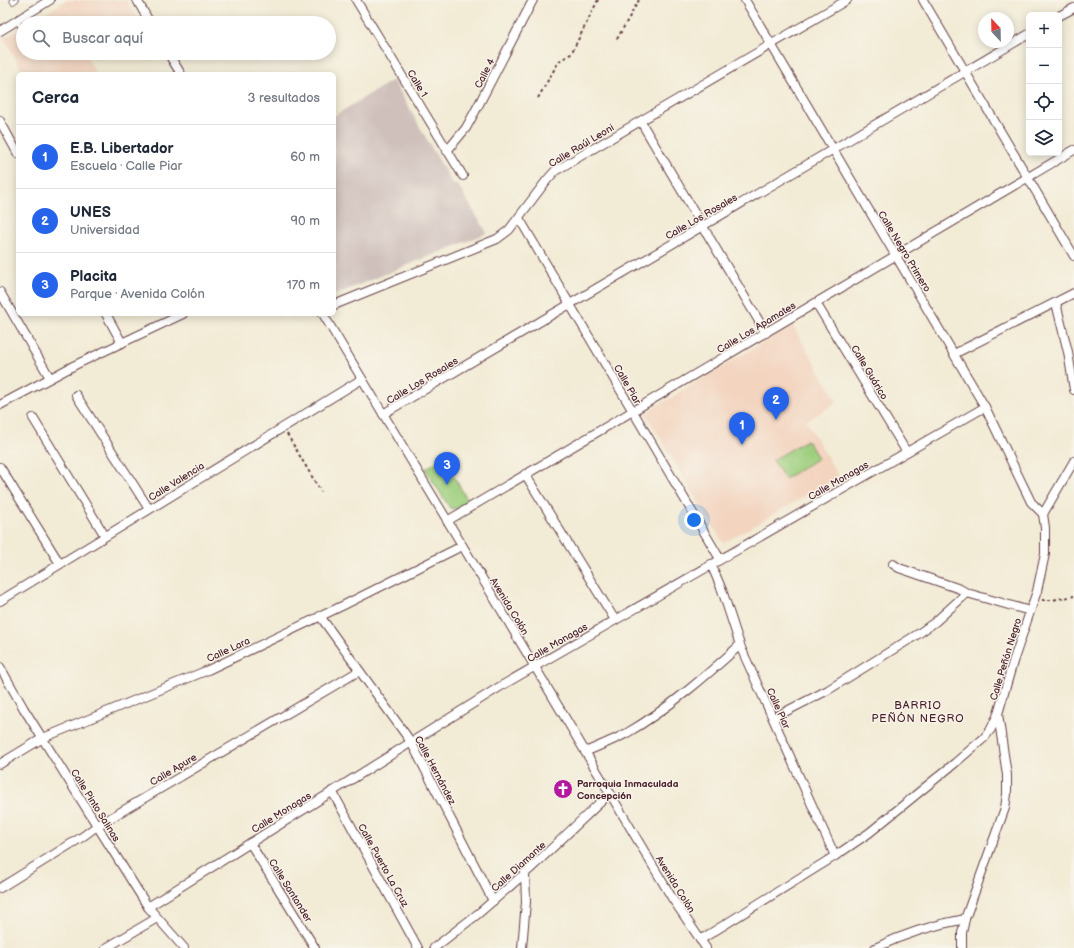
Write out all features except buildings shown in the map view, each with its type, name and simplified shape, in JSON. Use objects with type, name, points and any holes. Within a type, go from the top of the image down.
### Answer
[{"type":"street","points":[[25,16],[50,0]]},
{"type":"street","points":[[136,0],[146,16]]},
{"type":"street","name":"Calle 1","points":[[356,0],[462,176]]},
{"type":"street","name":"Calle 4","points":[[447,151],[466,128],[533,0]]},
{"type":"street","name":"Calle Negro Primero","points":[[745,0],[985,407],[1031,502],[1043,514]]},
{"type":"street","name":"Calle Raúl Leoni","points":[[336,304],[486,245],[497,239],[509,230],[555,171],[847,0]]},
{"type":"street","points":[[923,0],[1074,256]]},
{"type":"street","points":[[1062,14],[1074,8]]},
{"type":"street","points":[[0,31],[16,22]]},
{"type":"street","name":"Calle Los Rosales","points":[[383,414],[1026,36]]},
{"type":"street","points":[[172,60],[180,72]]},
{"type":"street","points":[[0,121],[16,150]]},
{"type":"street","points":[[641,122],[766,333]]},
{"type":"street","name":"Calle Los Apamates","points":[[447,520],[1074,150]]},
{"type":"street","name":"Calle Piar","points":[[519,218],[720,559]]},
{"type":"street","points":[[0,292],[50,378]]},
{"type":"street","points":[[954,354],[1074,293]]},
{"type":"street","name":"Calle Guárico","points":[[816,303],[906,451]]},
{"type":"street","points":[[1056,303],[1068,352],[1074,390]]},
{"type":"street","points":[[107,316],[122,343]]},
{"type":"street","points":[[0,405],[50,378],[179,316]]},
{"type":"street","name":"Avenida Colón","points":[[324,316],[672,898],[706,948]]},
{"type":"street","name":"Calle Valencia","points":[[0,600],[362,379]]},
{"type":"street","points":[[76,395],[149,509]]},
{"type":"street","name":"Calle Monagas","points":[[148,907],[411,742],[535,667],[906,451],[985,407]]},
{"type":"street","points":[[33,418],[105,536]]},
{"type":"street","points":[[1043,514],[1074,461]]},
{"type":"street","points":[[0,467],[60,564]]},
{"type":"street","points":[[525,474],[615,620]]},
{"type":"street","name":"Calle Peñón Negro","points":[[962,948],[962,933],[965,919],[1005,808],[1007,775],[998,714],[1013,662],[1034,599],[1045,554],[1045,528],[1043,514]]},
{"type":"street","name":"Calle Lara","points":[[0,764],[43,738],[208,670],[462,546]]},
{"type":"street","name":"Calle Piar","points":[[712,564],[740,645],[835,856]]},
{"type":"street","points":[[893,564],[905,570],[953,586],[968,593],[1030,612]]},
{"type":"street","points":[[773,718],[828,690],[912,638],[935,622],[968,593]]},
{"type":"street","name":"Calle Hernández","points":[[320,616],[411,742],[493,902]]},
{"type":"street","points":[[585,752],[621,736],[648,720],[704,677],[740,645]]},
{"type":"street","name":"Calle Pinto Salinas","points":[[0,667],[148,907],[184,948]]},
{"type":"street","name":"Calle Apure","points":[[0,888],[82,838],[97,826],[359,671]]},
{"type":"street","points":[[700,940],[835,856],[869,833],[984,738],[991,729],[998,714]]},
{"type":"street","name":"Calle Puerto La Cruz","points":[[332,791],[418,948]]},
{"type":"street","name":"Calle Diamante","points":[[434,948],[493,902],[610,793]]},
{"type":"street","name":"Calle Santander","points":[[250,843],[315,948]]},
{"type":"street","points":[[522,948],[526,902],[525,873]]},
{"type":"street","points":[[106,948],[117,945],[157,918]]},
{"type":"street","points":[[875,948],[929,926],[965,919]]},
{"type":"lane","points":[[12,0],[13,2],[16,0]]},
{"type":"path","points":[[538,98],[559,61],[571,54],[598,0]]},
{"type":"path","points":[[617,39],[639,0]]},
{"type":"path","points":[[283,427],[321,492]]},
{"type":"path","points":[[1034,599],[1047,601],[1074,596]]},
{"type":"shaded area","points":[[67,0],[126,0],[135,16],[41,16]]},
{"type":"shaded area","points":[[16,31],[16,60],[4,38]]},
{"type":"shaded area","points":[[16,60],[89,60],[95,72],[23,72]]},
{"type":"shaded area","points":[[393,80],[453,185],[457,184],[487,233],[336,294],[336,115]]},
{"type":"shaded area","points":[[792,325],[838,402],[806,421],[839,477],[723,543],[645,413]]},
{"type":"green space","points":[[807,440],[818,458],[785,479],[773,460]]},
{"type":"green space","points":[[443,458],[468,501],[456,509],[450,508],[425,469]]},
{"type":"place","name":"UNES","points":[[776,420]]},
{"type":"place","name":"E.B. Libertador","points":[[742,445]]},
{"type":"place","name":"Placita","points":[[447,485]]},
{"type":"place","name":"Parroquia Inmaculada Concepción","points":[[563,789]]},
{"type":"district","name":"BARRIO PEÑÓN NEGRO","points":[[918,711]]}]
